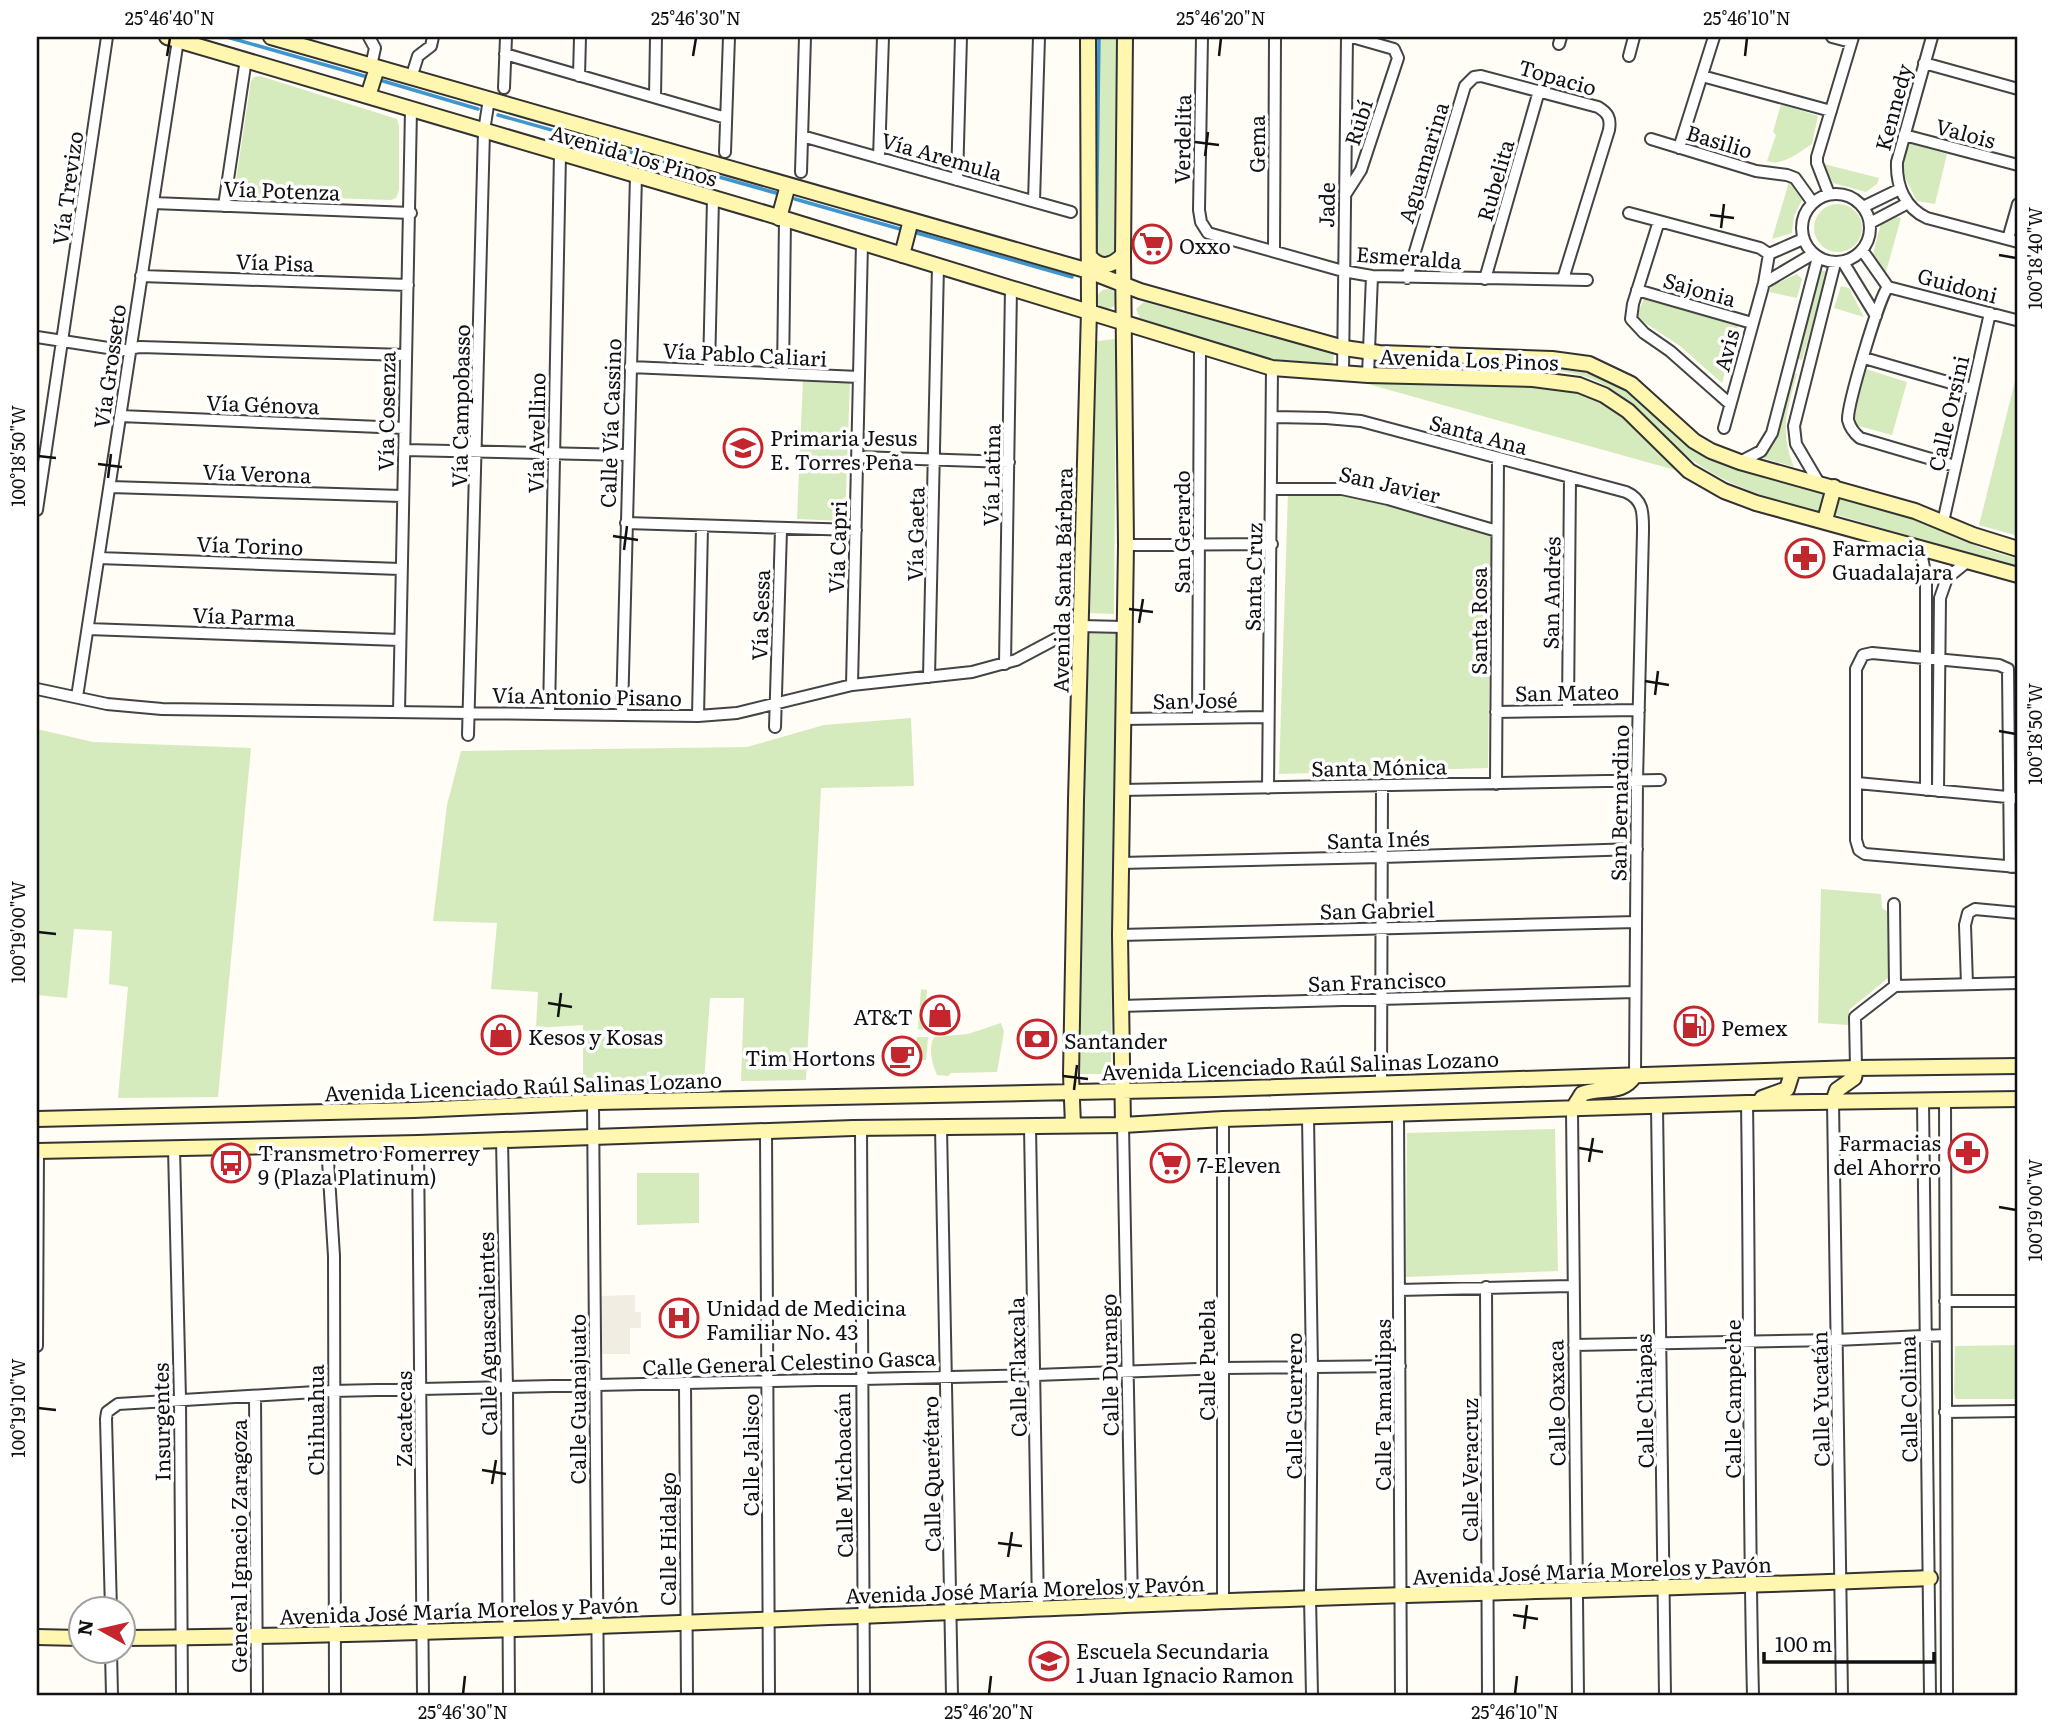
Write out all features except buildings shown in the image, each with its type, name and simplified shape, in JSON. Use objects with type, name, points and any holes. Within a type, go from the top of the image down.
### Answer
[{"type":"street","name":"Vía Trevizo","points":[[37,510],[107,37]]},
{"type":"street","name":"Avenida los Pinos","points":[[271,37],[1089,271],[1123,285]]},
{"type":"street","points":[[368,96],[376,48],[369,37]]},
{"type":"street","points":[[411,78],[418,56],[431,46],[433,37]]},
{"type":"street","points":[[504,88],[506,37]]},
{"type":"street","points":[[579,76],[580,37]]},
{"type":"street","points":[[655,97],[656,37]]},
{"type":"street","points":[[725,152],[729,37]]},
{"type":"street","points":[[800,172],[805,37]]},
{"type":"street","points":[[880,158],[883,37]]},
{"type":"street","points":[[957,180],[961,37]]},
{"type":"street","points":[[1034,201],[1039,37]]},
{"type":"street","name":"Avenida Santa Bárbara","points":[[1073,1125],[1080,626],[1089,311],[1088,37]]},
{"type":"street","points":[[1123,1125],[1120,935],[1125,545],[1122,255],[1125,37]]},
{"type":"street","name":"Verdelita","points":[[1202,37],[1199,210],[1204,229],[1214,235]]},
{"type":"street","name":"Gema","points":[[1273,251],[1275,37]]},
{"type":"street","name":"Rubí","points":[[1345,195],[1361,170],[1398,58],[1394,49],[1350,37]]},
{"type":"street","name":"Jade","points":[[1343,374],[1343,271],[1350,37]]},
{"type":"street","points":[[1629,56],[1634,37]]},
{"type":"street","points":[[1679,148],[1714,37]]},
{"type":"street","points":[[1829,194],[1817,163],[1852,39],[1832,37]]},
{"type":"street","name":"Kennedy","points":[[1932,37],[1897,162],[1900,188],[1913,210],[1927,218],[2013,241]]},
{"type":"street","name":"Avenida los Pinos","points":[[172,38],[1089,311]]},
{"type":"street","name":"Vía Grosseto","points":[[77,698],[153,203],[172,38]]},
{"type":"street","points":[[505,54],[726,118]]},
{"type":"street","points":[[224,206],[247,59]]},
{"type":"street","points":[[1924,63],[2018,89]]},
{"type":"street","name":"Topacio","points":[[1461,97],[1469,80],[1481,76],[1598,107],[1604,110],[1610,119],[1609,130],[1563,279]]},
{"type":"street","points":[[1702,76],[1832,111]]},
{"type":"street","name":"Rubelita","points":[[1485,279],[1539,91]]},
{"type":"street","name":"Aguamarina","points":[[1407,278],[1461,97]]},
{"type":"street","name":"Vía Campobasso","points":[[468,735],[484,131],[489,99]]},
{"type":"street","name":"Vía Cosenza","points":[[399,712],[411,110]]},
{"type":"street","name":"Valois","points":[[1904,135],[2018,165]]},
{"type":"street","name":"Vía Aremula","points":[[802,136],[1071,212]]},
{"type":"street","name":"Basilio","points":[[1651,139],[1756,171],[1795,178],[1812,203]]},
{"type":"street","name":"Vía Avellino","points":[[549,713],[561,154]]},
{"type":"street","name":"Calle Vía Cassino","points":[[622,713],[636,176]]},
{"type":"street","points":[[783,374],[782,218],[788,185]]},
{"type":"street","points":[[1863,207],[1900,188]]},
{"type":"street","points":[[1829,194],[1842,194],[1853,198],[1863,207],[1870,223],[1867,242],[1862,250],[1854,258],[1839,262],[1815,256],[1803,239],[1802,220],[1812,203],[1829,194]]},
{"type":"street","points":[[709,369],[713,199]]},
{"type":"street","name":"Vía Potenza","points":[[153,203],[411,213]]},
{"type":"street","points":[[1870,223],[1908,203]]},
{"type":"street","points":[[2013,241],[2018,204]]},
{"type":"street","points":[[1629,212],[1760,248],[1769,254],[1803,239]]},
{"type":"street","points":[[902,255],[911,220]]},
{"type":"street","points":[[1659,221],[1630,313],[1635,326],[1670,351],[1731,404]]},
{"type":"street","name":"Esmeralda","points":[[1214,235],[1343,271],[1372,276],[1587,280]]},
{"type":"street","name":"Vía Capri","points":[[852,685],[862,243]]},
{"type":"street","points":[[1862,250],[1888,286],[1876,316],[1849,410],[1848,418],[1853,433],[1873,443],[1955,466]]},
{"type":"street","name":"Avis","points":[[1724,428],[1764,283],[1769,254]]},
{"type":"street","points":[[1089,256],[1094,262],[1105,266],[1113,264],[1122,255]]},
{"type":"street","points":[[1764,283],[1815,256]]},
{"type":"street","points":[[1740,462],[1761,451],[1768,442],[1790,368],[1815,256]]},
{"type":"street","points":[[1839,262],[1876,316]]},
{"type":"street","points":[[1819,483],[1801,454],[1794,434],[1806,372],[1839,262]]},
{"type":"street","name":"Vía Gaeta","points":[[929,677],[938,266]]},
{"type":"street","name":"Vía Pisa","points":[[141,276],[408,285]]},
{"type":"street","points":[[1368,375],[1372,276]]},
{"type":"street","name":"Avenida Los Pinos","points":[[1123,285],[1344,348],[1369,352],[1552,359],[1589,365],[1631,384],[1702,446],[1740,462],[1834,487],[1943,522],[2018,550]]},
{"type":"street","name":"Guidoni","points":[[1888,286],[2017,320]]},
{"type":"street","name":"Vía Latina","points":[[1005,664],[1011,288]]},
{"type":"street","name":"Sajonia","points":[[1637,290],[1752,323]]},
{"type":"street","name":"Avenida Los Pinos","points":[[1089,311],[1272,368],[1343,374],[1533,379],[1579,385],[1604,395],[1621,406],[1689,471],[1724,491],[1756,503],[2018,575]]},
{"type":"street","name":"Calle Orsini","points":[[1943,522],[1990,313]]},
{"type":"street","points":[[37,337],[121,350],[130,348],[405,355]]},
{"type":"street","name":"San Gerardo","points":[[1198,718],[1200,347]]},
{"type":"street","points":[[1864,358],[1972,389]]},
{"type":"street","name":"Vía Pablo Caliari","points":[[630,367],[859,377]]},
{"type":"street","name":"Santa Cruz","points":[[1268,788],[1273,489],[1272,368]]},
{"type":"street","points":[[1790,368],[1806,372]]},
{"type":"street","name":"Vía Génova","points":[[120,416],[404,428]]},
{"type":"street","name":"Santa Ana","points":[[1273,417],[1361,421],[1634,496],[1643,507],[1643,531]]},
{"type":"street","points":[[404,450],[628,455]]},
{"type":"street","points":[[858,457],[1009,462]]},
{"type":"street","name":"Santa Rosa","points":[[1496,783],[1498,459]]},
{"type":"street","name":"San Andrés","points":[[1568,710],[1570,477]]},
{"type":"street","name":"Vía Verona","points":[[110,487],[402,496]]},
{"type":"street","points":[[1825,520],[1834,487]]},
{"type":"street","name":"San Javier","points":[[1273,489],[1330,488],[1352,491],[1497,531]]},
{"type":"street","points":[[626,523],[781,530],[856,530]]},
{"type":"street","points":[[698,716],[702,527]]},
{"type":"street","name":"Vía Sessa","points":[[775,727],[781,530]]},
{"type":"street","name":"San Bernardino","points":[[1635,1075],[1637,780],[1643,531]]},
{"type":"street","points":[[1125,545],[1272,544]]},
{"type":"street","points":[[1920,547],[1926,578],[1926,790]]},
{"type":"street","name":"Vía Torino","points":[[99,558],[400,569]]},
{"type":"street","points":[[1938,791],[1942,589],[1951,573],[1968,561]]},
{"type":"street","points":[[1080,626],[1124,627]]},
{"type":"street","name":"Vía Antonio Pisano","points":[[37,689],[107,704],[162,709],[698,716],[737,713],[852,685],[972,673],[1031,653],[1080,626]]},
{"type":"street","name":"Vía Parma","points":[[88,629],[399,640]]},
{"type":"street","points":[[1872,653],[1925,657],[2003,666],[2008,669],[2014,797],[2014,867],[1865,854],[1857,844],[1856,669],[1863,655],[1872,653]]},
{"type":"street","name":"San Mateo","points":[[1496,712],[1639,710]]},
{"type":"street","name":"San José","points":[[1122,719],[1268,717]]},
{"type":"street","name":"Santa Mónica","points":[[1121,790],[1660,779]]},
{"type":"street","points":[[1857,783],[2014,797]]},
{"type":"street","points":[[1381,1083],[1382,785]]},
{"type":"street","name":"Santa Inés","points":[[1121,863],[1637,849]]},
{"type":"street","points":[[1894,904],[1895,986]]},
{"type":"street","points":[[1967,984],[1965,925],[1968,912],[1975,909],[2018,913]]},
{"type":"street","name":"San Gabriel","points":[[1120,935],[1636,922]]},
{"type":"street","points":[[1833,1102],[1837,1090],[1854,1078],[1855,1017],[1895,986],[2018,983]]},
{"type":"street","name":"San Francisco","points":[[1120,1006],[1634,992]]},
{"type":"street","name":"Avenida Licenciado Raúl Salinas Lozano","points":[[37,1119],[439,1109],[593,1102],[1123,1091],[1856,1068],[2018,1066]]},
{"type":"street","points":[[1747,1103],[1787,1089],[1793,1070]]},
{"type":"street","points":[[1572,1110],[1582,1094],[1618,1089],[1626,1086],[1635,1075]]},
{"type":"street","points":[[37,1346],[38,1151],[418,1143],[861,1128],[1123,1125],[1223,1119],[1747,1103],[1923,1102],[2018,1098]]},
{"type":"street","points":[[1945,1101],[1947,1695]]},
{"type":"street","name":"Calle Guanajuato","points":[[593,1102],[598,1695]]},
{"type":"street","name":"Calle Yucatán","points":[[1833,1102],[1842,1695]]},
{"type":"street","name":"Calle Colima","points":[[1923,1102],[1930,1695]]},
{"type":"street","name":"Calle Campeche","points":[[1747,1103],[1754,1695]]},
{"type":"street","name":"Calle Chiapas","points":[[1657,1106],[1665,1695]]},
{"type":"street","name":"Calle Oaxaca","points":[[1572,1110],[1578,1695]]},
{"type":"street","name":"Calle Tamaulipas","points":[[1398,1114],[1401,1695]]},
{"type":"street","name":"Calle Guerrero","points":[[1308,1117],[1312,1367],[1312,1695]]},
{"type":"street","name":"Calle Puebla","points":[[1223,1119],[1223,1601]]},
{"type":"street","name":"Calle Durango","points":[[1123,1125],[1132,1605]]},
{"type":"street","name":"Calle Tlaxcala","points":[[1030,1126],[1038,1608]]},
{"type":"street","name":"Calle Querétaro","points":[[941,1127],[952,1695]]},
{"type":"street","name":"Calle Michoacán","points":[[861,1128],[864,1695]]},
{"type":"street","name":"Calle Jalisco","points":[[766,1132],[769,1695]]},
{"type":"street","name":"Calle Aguascalientes","points":[[502,1140],[509,1695]]},
{"type":"street","name":"Zacatecas","points":[[418,1143],[423,1695]]},
{"type":"street","name":"Chihuahua","points":[[327,1145],[334,1256],[332,1391],[335,1695]]},
{"type":"street","name":"Insurgentes","points":[[174,1148],[180,1399],[182,1695]]},
{"type":"street","points":[[1399,1290],[1572,1286]]},
{"type":"street","name":"Calle Veracruz","points":[[1486,1287],[1488,1695]]},
{"type":"street","points":[[1945,1301],[2018,1301]]},
{"type":"street","points":[[1574,1345],[1945,1335]]},
{"type":"street","name":"Calle General Celestino Gasca","points":[[111,1596],[107,1412],[118,1404],[332,1391],[1036,1375],[1224,1368],[1400,1366]]},
{"type":"street","name":"Calle Hidalgo","points":[[685,1383],[687,1695]]},
{"type":"street","name":"General Ignacio Zaragoza","points":[[255,1396],[257,1695]]},
{"type":"street","points":[[1945,1412],[2018,1411]]},
{"type":"street","name":"Avenida José María Morelos y Pavón","points":[[136,1638],[256,1637],[686,1623],[1223,1601],[1751,1586],[1930,1577]]},
{"type":"street","points":[[37,1637],[66,1638]]},
{"type":"street","points":[[111,1666],[112,1695]]},
{"type":"green space","points":[[1096,37],[1117,37],[1114,255],[1108,262],[1094,253]]},
{"type":"green space","points":[[260,76],[397,119],[399,190],[396,198],[238,195],[235,187],[251,81]]},
{"type":"green space","points":[[1781,104],[1818,116],[1812,144],[1790,158],[1779,162],[1767,161],[1776,135],[1773,132]]},
{"type":"green space","points":[[1908,143],[1947,154],[1935,204],[1917,201],[1900,168]]},
{"type":"green space","points":[[1824,164],[1879,178],[1877,184],[1866,192],[1833,183]]},
{"type":"green space","points":[[1789,182],[1802,200],[1794,216],[1792,233],[1772,239]]},
{"type":"green space","points":[[1838,204],[1847,205],[1855,211],[1861,219],[1861,237],[1855,245],[1847,251],[1838,252],[1829,251],[1821,245],[1815,237],[1814,228],[1815,219],[1821,211],[1829,205]]},
{"type":"green space","points":[[1894,216],[1901,218],[1886,272],[1873,254],[1881,223]]},
{"type":"green space","points":[[1821,270],[1828,272],[1802,360],[1796,358]]},
{"type":"green space","points":[[1797,274],[1802,279],[1797,298],[1769,292],[1772,286]]},
{"type":"green space","points":[[1841,286],[1849,288],[1864,317],[1834,308]]},
{"type":"green space","points":[[1107,289],[1114,292],[1117,299],[1114,306],[1107,309],[1100,306],[1097,299],[1100,292]]},
{"type":"green space","points":[[1644,299],[1738,326],[1722,383],[1680,346],[1636,317]]},
{"type":"green space","points":[[1144,302],[1332,353],[1333,362],[1330,364],[1261,358],[1140,318],[1136,309]]},
{"type":"green space","points":[[1116,339],[1114,614],[1090,613],[1096,341]]},
{"type":"green space","points":[[1375,359],[1576,366],[1625,388],[1684,443],[1707,459],[1725,466],[1824,490],[1818,512],[1754,492],[1709,471],[1682,452],[1634,406],[1607,386],[1592,379],[1568,372],[1543,370],[1374,367]]},
{"type":"green space","points":[[1866,369],[1907,382],[1892,435],[1851,424]]},
{"type":"green space","points":[[2018,369],[2018,536],[1979,525]]},
{"type":"green space","points":[[1791,373],[1797,374],[1786,431],[1794,467],[1756,456],[1767,449]]},
{"type":"green space","points":[[803,379],[850,381],[845,521],[797,519]]},
{"type":"green space","points":[[1368,384],[1534,384],[1578,391],[1601,401],[1616,412],[1672,462],[1675,470]]},
{"type":"green space","points":[[1288,494],[1354,495],[1491,535],[1488,768],[1279,774]]},
{"type":"green space","points":[[1839,495],[1895,511],[1984,549],[2018,559],[2018,568],[1834,514]]},
{"type":"green space","points":[[1086,633],[1116,633],[1111,1074],[1078,1074]]},
{"type":"green space","points":[[911,718],[914,786],[821,788],[806,1080],[741,1081],[744,998],[710,998],[704,1082],[583,1086],[583,1025],[536,1028],[538,992],[491,989],[497,923],[433,921],[447,805],[461,751],[747,747],[824,725]]},
{"type":"green space","points":[[37,729],[93,742],[251,748],[218,1097],[118,1098],[128,987],[109,984],[112,931],[74,929],[67,998],[37,995]]},
{"type":"green space","points":[[1821,889],[1881,894],[1882,908],[1888,912],[1888,978],[1849,1010],[1848,1025],[1818,1023]]},
{"type":"green space","points":[[921,989],[927,990],[923,1030],[918,1029]]},
{"type":"green space","points":[[1001,1023],[1004,1032],[997,1072],[937,1075],[931,1056],[934,1037],[968,1034]]},
{"type":"green space","points":[[917,1037],[928,1037],[926,1060],[914,1060]]},
{"type":"green space","points":[[1555,1129],[1558,1271],[1406,1277],[1407,1133]]},
{"type":"green space","points":[[637,1173],[699,1173],[699,1223],[637,1225]]},
{"type":"green space","points":[[2018,1345],[2018,1399],[1956,1399],[1955,1346]]},
{"type":"shaded area","points":[[635,1295],[635,1312],[641,1312],[641,1328],[630,1328],[630,1354],[600,1354],[600,1296]]},
{"type":"waterway","points":[[227,37],[364,76]]},
{"type":"waterway","points":[[1096,255],[1099,37]]},
{"type":"waterway","points":[[383,81],[478,109]]},
{"type":"waterway","points":[[498,115],[776,193]]},
{"type":"waterway","points":[[795,199],[900,229]]},
{"type":"waterway","points":[[917,233],[1072,277]]},
{"type":"place","name":"Oxxo","points":[[1152,244]]},
{"type":"place","name":"Primaria Jesus E. Torres Peña","points":[[743,448]]},
{"type":"place","name":"Farmacia Guadalajara","points":[[1805,558]]},
{"type":"place","name":"AT&T","points":[[940,1015]]},
{"type":"place","name":"Pemex","points":[[1694,1026]]},
{"type":"place","name":"Kesos y Kosas","points":[[501,1035]]},
{"type":"place","name":"Santander","points":[[1037,1039]]},
{"type":"place","name":"Tim Hortons","points":[[902,1056]]},
{"type":"place","name":"Farmacias del Ahorro","points":[[1968,1153]]},
{"type":"place","name":"Transmetro Fomerrey 9 (Plaza Platinum)","points":[[231,1163]]},
{"type":"place","name":"7-Eleven","points":[[1170,1163]]},
{"type":"place","name":"Unidad de Medicina Familiar No. 43","points":[[679,1318]]},
{"type":"place","name":"Escuela Secundaria 1 Juan Ignacio Ramon","points":[[1049,1661]]}]
